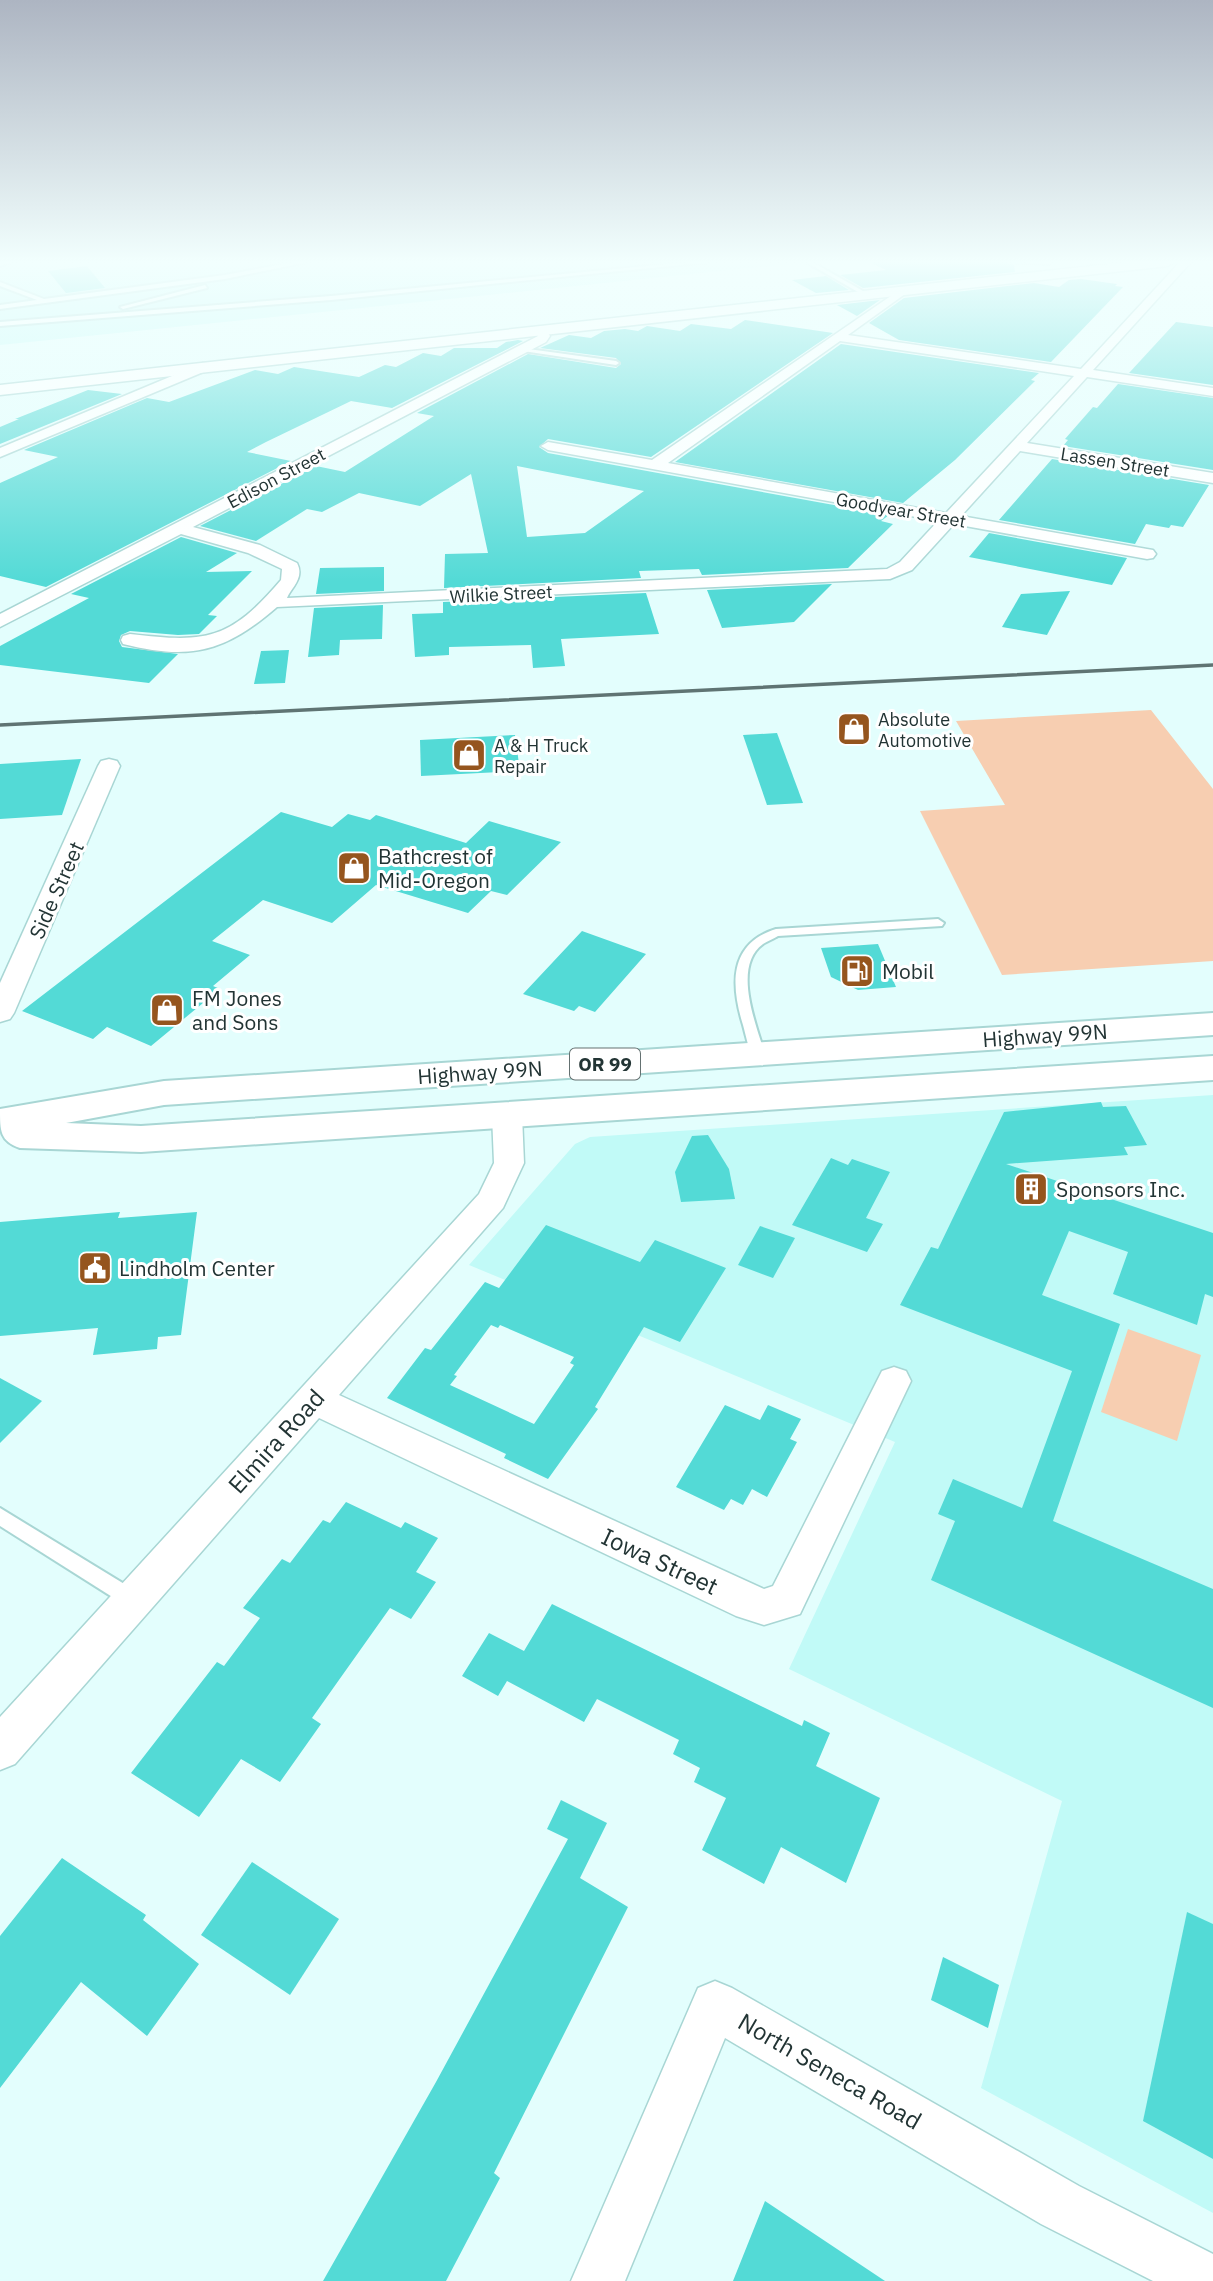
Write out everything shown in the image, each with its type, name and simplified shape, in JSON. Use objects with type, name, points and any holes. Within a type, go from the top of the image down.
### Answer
[{"type":"main road","name":"Highway 99N","points":[[0,1122],[164,1093],[1213,1024]]},
{"type":"main road","name":"Highway 99N","points":[[0,1134],[142,1139],[1213,1068]]},
{"type":"street","points":[[0,390],[190,368]]},
{"type":"street","points":[[0,453],[200,368]]},
{"type":"street","name":"Edison Street","points":[[0,621],[486,368]]},
{"type":"street","points":[[654,466],[793,368]]},
{"type":"street","points":[[1054,368],[1213,392]]},
{"type":"street","points":[[948,518],[1089,368]]},
{"type":"street","name":"Goodyear Street","points":[[548,446],[1147,554]]},
{"type":"street","name":"Lassen Street","points":[[1017,446],[1213,478]]},
{"type":"street","name":"Wilkie Street","points":[[273,601],[302,604],[890,575],[906,566],[948,518]]},
{"type":"street","points":[[130,640],[178,646],[214,644],[249,622],[273,601],[290,581],[291,567],[254,550],[179,528]]},
{"type":"street","name":"Side Street","points":[[0,1013],[109,766]]},
{"type":"street","name":"Elmira Road","points":[[0,1748],[492,1200],[509,1163],[507,1115]]},
{"type":"street","name":"Iowa Street","points":[[313,1399],[750,1603],[764,1607],[786,1601],[894,1381]]},
{"type":"street","name":"North Seneca Road","points":[[598,2281],[715,2004],[1060,2205],[1209,2281]]},
{"type":"lane","points":[[758,1054],[741,986],[747,955],[757,940],[776,933],[937,923]]},
{"type":"lane","points":[[0,1516],[134,1600]]},
{"type":"shaded area","points":[[1151,710],[1213,789],[1213,961],[1002,975],[920,811],[1005,805],[956,721]]},
{"type":"shaded area","points":[[1213,1095],[1213,2213],[981,2088],[1062,1801],[789,1669],[895,1442],[469,1265],[575,1144],[590,1137]]},
{"type":"shaded area","points":[[1128,1329],[1201,1355],[1177,1441],[1101,1412]]},
{"type":"building","points":[[291,368],[303,368],[359,377],[378,368],[469,368],[392,408],[351,401],[266,442],[247,452],[291,461],[46,587],[0,576],[0,483],[58,457],[24,450],[147,398],[169,402],[255,370],[278,374]]},
{"type":"building","points":[[501,368],[781,368],[651,457],[548,439],[539,447],[548,453],[889,515],[881,521],[893,524],[848,568],[702,575],[699,569],[639,571],[641,578],[444,588],[445,554],[488,553],[471,474],[420,506],[359,493],[322,512],[307,509],[256,541],[200,526],[316,466],[345,472],[434,416],[417,413]],"holes":[[[517,466],[644,491],[585,533],[527,537]]]},
{"type":"building","points":[[807,368],[1008,368],[1039,373],[1031,380],[1035,381],[955,460],[903,503],[675,462]]},
{"type":"building","points":[[1133,368],[1213,368],[1213,385],[1129,373]]},
{"type":"building","points":[[1118,384],[1213,398],[1213,470],[1063,446],[1068,440],[1065,439],[1093,407],[1097,408]]},
{"type":"building","points":[[88,390],[122,394],[0,444],[0,427]]},
{"type":"building","points":[[1052,459],[1209,485],[1183,527],[1171,525],[1169,528],[1146,524],[1135,544],[999,520]]},
{"type":"building","points":[[989,533],[1127,558],[1112,585],[969,557]]},
{"type":"building","points":[[181,537],[237,553],[206,572],[252,571],[208,615],[217,616],[199,634],[130,631],[121,635],[119,641],[122,647],[178,654],[149,683],[0,665],[0,646],[89,598],[71,594]]},
{"type":"building","points":[[384,567],[384,591],[316,594],[320,568]]},
{"type":"building","points":[[832,584],[794,622],[722,628],[707,590]]},
{"type":"building","points":[[1070,591],[1047,635],[1002,627],[1021,594]]},
{"type":"building","points":[[646,593],[659,634],[561,639],[565,666],[533,668],[531,645],[449,647],[449,655],[415,657],[412,614],[443,613],[443,602]]},
{"type":"building","points":[[383,605],[382,639],[340,640],[339,655],[308,657],[314,608]]},
{"type":"building","points":[[289,650],[285,683],[254,684],[261,651]]},
{"type":"building","points":[[777,733],[803,803],[767,805],[743,735]]},
{"type":"building","name":"A & H Truck Repair","points":[[515,735],[520,771],[421,776],[420,740]]},
{"type":"building","points":[[81,759],[62,815],[0,819],[0,764]]},
{"type":"building","points":[[281,812],[332,827],[348,814],[370,820],[376,815],[466,843],[489,821],[561,842],[507,895],[491,891],[468,913],[376,885],[332,923],[263,900],[212,941],[250,955],[213,986],[220,989],[151,1046],[107,1027],[93,1039],[22,1011]]},
{"type":"building","points":[[582,931],[646,954],[595,1012],[579,1006],[574,1011],[523,994]]},
{"type":"building","points":[[878,944],[896,987],[858,990],[831,977],[821,948]]},
{"type":"building","points":[[1101,1102],[1103,1107],[1126,1106],[1147,1145],[1124,1147],[1128,1155],[1006,1164],[1213,1233],[1213,1297],[1205,1294],[1197,1325],[1113,1294],[1128,1252],[1069,1231],[1042,1295],[1120,1324],[1053,1521],[1213,1589],[1213,1708],[931,1580],[955,1521],[938,1514],[953,1479],[1022,1508],[1072,1371],[900,1305],[931,1247],[938,1249],[1004,1112]]},
{"type":"building","points":[[708,1135],[729,1169],[735,1199],[681,1202],[675,1172],[692,1136]]},
{"type":"building","points":[[831,1158],[848,1165],[852,1159],[890,1172],[866,1218],[883,1224],[867,1252],[792,1225]]},
{"type":"building","name":"Lindholm Center","points":[[120,1212],[118,1218],[197,1212],[181,1335],[158,1337],[157,1349],[93,1355],[98,1328],[0,1336],[0,1222]]},
{"type":"building","points":[[546,1225],[640,1262],[655,1240],[726,1268],[680,1342],[644,1327],[595,1407],[598,1409],[548,1479],[504,1458],[506,1454],[387,1398],[425,1348],[431,1350],[485,1282],[499,1288]],"holes":[[[491,1325],[498,1328],[500,1325],[574,1357],[570,1363],[574,1365],[534,1424],[450,1385],[457,1376],[454,1375]]]},
{"type":"building","points":[[760,1226],[795,1238],[773,1278],[738,1265]]},
{"type":"building","points":[[0,1378],[42,1401],[0,1443]]},
{"type":"building","points":[[725,1405],[760,1420],[768,1405],[801,1419],[790,1439],[797,1442],[767,1497],[752,1489],[743,1505],[731,1499],[724,1510],[676,1487]]},
{"type":"building","points":[[346,1502],[401,1528],[405,1522],[438,1538],[416,1572],[436,1582],[411,1619],[390,1608],[312,1718],[321,1724],[280,1782],[241,1759],[199,1817],[131,1773],[217,1662],[224,1666],[260,1618],[243,1608],[282,1559],[290,1563],[323,1520],[330,1523]]},
{"type":"building","points":[[552,1604],[802,1726],[804,1720],[830,1733],[816,1766],[880,1798],[846,1883],[781,1847],[764,1884],[702,1850],[726,1798],[694,1782],[700,1768],[673,1754],[679,1740],[597,1699],[584,1722],[507,1681],[498,1696],[462,1676],[489,1633],[524,1651]]},
{"type":"building","points":[[561,1800],[607,1823],[580,1878],[628,1907],[494,2173],[500,2178],[446,2281],[323,2281],[436,2082],[568,1839],[547,1829]]},
{"type":"building","points":[[62,1858],[146,1915],[143,1920],[199,1964],[147,2036],[81,1982],[0,2088],[0,1936]]},
{"type":"building","points":[[252,1862],[339,1919],[290,1995],[201,1935]]},
{"type":"building","points":[[1187,1912],[1213,1924],[1213,2159],[1143,2121]]},
{"type":"building","points":[[943,1957],[999,1985],[988,2028],[931,2000]]},
{"type":"building","points":[[765,2201],[885,2281],[733,2281]]},
{"type":"railway","points":[[0,725],[1213,665]]},
{"type":"place","name":"Absolute Automotive","points":[[854,729]]},
{"type":"place","name":"A & H Truck Repair","points":[[469,755]]},
{"type":"place","name":"Bathcrest of Mid-Oregon","points":[[354,868]]},
{"type":"place","name":"Mobil","points":[[857,971]]},
{"type":"place","name":"FM Jones and Sons","points":[[167,1010]]},
{"type":"place","name":"Sponsors Inc.","points":[[1031,1189]]},
{"type":"place","name":"Lindholm Center","points":[[95,1268]]}]
